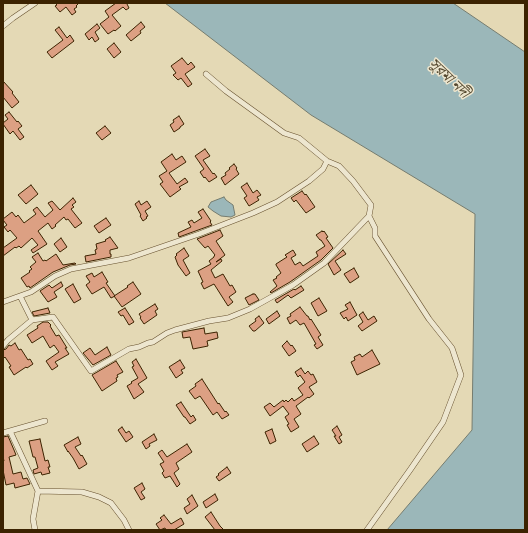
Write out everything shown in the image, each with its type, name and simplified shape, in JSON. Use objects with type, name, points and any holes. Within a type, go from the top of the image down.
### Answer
[{"type":"street","points":[[3,26],[35,3]]},
{"type":"street","points":[[3,346],[32,320],[53,317],[91,371],[128,349],[139,348],[175,330],[209,321],[228,318],[250,309],[293,285],[324,263],[369,216],[371,205],[353,181],[339,166],[327,161],[299,138],[284,133],[226,91],[206,74]]},
{"type":"street","points":[[3,302],[32,292],[55,276],[70,269],[129,258],[199,234],[253,213],[277,202],[309,182],[323,170],[327,161]]},
{"type":"street","points":[[367,530],[443,422],[461,375],[452,348],[429,319],[375,236],[375,228],[369,216]]},
{"type":"street","points":[[20,296],[32,320]]},
{"type":"street","points":[[3,433],[45,421]]},
{"type":"street","points":[[10,431],[38,491],[33,519],[35,530]]},
{"type":"street","points":[[38,491],[82,492],[99,497],[111,503],[124,520],[129,530]]},
{"type":"water","name":"সুরমা নদী","points":[[165,3],[453,3],[525,52],[525,530],[387,530],[472,430],[475,214],[311,115]]},
{"type":"water","points":[[224,197],[233,205],[235,215],[231,217],[221,216],[208,207],[211,202]]},
{"type":"building","points":[[55,3],[79,3],[74,9],[76,12],[72,15],[66,7],[60,12],[55,6],[57,5]]},
{"type":"building","points":[[116,3],[128,3],[129,8],[126,10],[123,7],[112,15],[121,26],[108,34],[100,24],[109,17],[105,11]]},
{"type":"building","points":[[141,22],[145,27],[140,31],[141,33],[131,41],[126,35]]},
{"type":"building","points":[[97,24],[100,28],[95,32],[99,39],[95,42],[92,37],[89,40],[85,34]]},
{"type":"building","points":[[59,27],[67,38],[70,35],[74,41],[52,58],[47,52],[63,40],[55,30]]},
{"type":"building","points":[[114,43],[121,52],[114,58],[107,49]]},
{"type":"building","points":[[182,58],[188,65],[191,62],[195,67],[185,74],[192,84],[188,87],[181,78],[178,80],[173,75],[176,73],[171,66]]},
{"type":"building","points":[[3,81],[13,92],[12,93],[19,102],[12,108],[3,97]]},
{"type":"building","points":[[9,112],[22,126],[18,129],[24,137],[20,140],[13,131],[10,134],[3,124],[8,119],[5,115]]},
{"type":"building","points":[[179,116],[184,124],[174,132],[170,125],[174,122],[173,120]]},
{"type":"building","points":[[105,126],[111,133],[102,140],[96,133]]},
{"type":"building","points":[[205,149],[210,156],[203,160],[217,177],[209,182],[200,172],[204,169],[195,156]]},
{"type":"building","points":[[172,154],[176,160],[182,156],[186,162],[169,173],[177,184],[185,178],[188,182],[179,187],[181,189],[170,197],[160,184],[163,182],[159,176],[167,171],[161,162]]},
{"type":"building","points":[[234,164],[239,174],[225,185],[221,178],[226,175],[225,173]]},
{"type":"building","points":[[247,183],[253,193],[257,190],[261,195],[257,197],[259,200],[249,206],[244,198],[247,196],[241,187]]},
{"type":"building","points":[[31,185],[38,194],[26,204],[18,195]]},
{"type":"building","points":[[302,191],[305,195],[306,194],[315,207],[306,213],[296,200],[294,202],[291,198]]},
{"type":"building","points":[[73,198],[76,202],[72,205],[74,207],[71,209],[82,223],[75,228],[68,219],[66,220],[64,217],[52,229],[48,223],[38,231],[47,244],[33,253],[31,250],[38,245],[32,238],[21,248],[19,246],[16,248],[15,247],[3,256],[3,248],[17,238],[10,230],[8,232],[4,227],[7,225],[3,219],[12,212],[16,217],[18,215],[24,223],[36,214],[33,210],[37,207],[45,217],[53,210],[48,203],[52,201],[60,210]]},
{"type":"building","points":[[139,201],[141,205],[147,201],[151,207],[145,211],[148,216],[143,221],[135,204]]},
{"type":"building","points":[[203,209],[212,225],[179,237],[178,233],[191,227],[188,222],[192,220],[194,223],[202,218],[198,212]]},
{"type":"building","points":[[106,218],[111,225],[99,233],[94,226]]},
{"type":"building","points":[[220,230],[223,236],[216,241],[225,255],[216,262],[221,259],[222,261],[211,270],[215,278],[223,274],[230,286],[232,285],[236,292],[229,297],[233,302],[228,306],[214,284],[204,289],[201,283],[203,282],[198,271],[211,264],[209,261],[215,255],[208,246],[205,248],[197,239]]},
{"type":"building","points":[[324,231],[328,237],[326,238],[333,248],[321,260],[290,282],[271,293],[270,292],[277,286],[273,280],[281,273],[276,264],[287,257],[285,255],[293,250],[296,255],[291,258],[295,265],[300,262],[303,266],[318,256],[316,252],[325,246],[316,235]]},
{"type":"building","points":[[110,237],[118,248],[110,250],[111,257],[86,262],[85,256],[96,254],[96,244],[106,241],[105,240]]},
{"type":"building","points":[[61,238],[67,247],[60,252],[54,244]]},
{"type":"building","points":[[184,248],[189,256],[183,260],[190,273],[186,276],[178,265],[175,257],[177,255],[176,254]]},
{"type":"building","points":[[343,250],[346,254],[335,261],[341,270],[334,275],[328,264]]},
{"type":"building","points":[[38,253],[43,261],[46,261],[56,254],[63,265],[76,264],[53,272],[30,288],[29,286],[27,287],[21,278],[30,272],[29,271],[32,269],[30,267],[36,262],[32,257]]},
{"type":"building","points":[[354,268],[359,277],[350,283],[344,274]]},
{"type":"building","points":[[102,272],[108,282],[106,283],[115,296],[111,298],[104,287],[92,294],[86,285],[90,282],[86,276],[92,273],[94,277]]},
{"type":"building","points":[[61,282],[63,286],[54,292],[57,297],[48,302],[40,291],[49,285],[52,288]]},
{"type":"building","points":[[133,282],[141,294],[122,307],[114,296]]},
{"type":"building","points":[[73,284],[81,299],[74,303],[65,289]]},
{"type":"building","points":[[301,286],[304,290],[291,298],[288,295],[277,303],[275,300],[294,289],[295,290]]},
{"type":"building","points":[[255,294],[259,300],[249,305],[245,298]]},
{"type":"building","points":[[319,298],[327,311],[318,316],[311,303]]},
{"type":"building","points":[[350,302],[357,315],[348,321],[346,317],[344,319],[340,313],[348,309],[345,305]]},
{"type":"building","points":[[155,304],[158,309],[155,311],[157,315],[144,324],[139,314]]},
{"type":"building","points":[[300,307],[310,320],[311,319],[321,335],[318,337],[323,345],[317,349],[314,345],[316,344],[304,323],[300,325],[296,320],[290,324],[287,318]]},
{"type":"building","points":[[48,308],[50,313],[34,316],[32,312]]},
{"type":"building","points":[[125,308],[134,322],[129,325],[123,315],[121,316],[118,312]]},
{"type":"building","points":[[277,311],[280,316],[269,324],[266,319]]},
{"type":"building","points":[[363,312],[368,320],[374,316],[377,321],[362,331],[358,326],[363,322],[359,315]]},
{"type":"building","points":[[259,316],[264,323],[253,331],[249,326],[256,321],[255,319]]},
{"type":"building","points":[[43,322],[48,322],[51,325],[50,326],[56,336],[59,335],[69,354],[55,362],[58,366],[52,370],[46,361],[59,352],[54,345],[50,348],[43,336],[32,343],[27,335],[38,328],[37,326]]},
{"type":"building","points":[[204,328],[205,334],[217,332],[218,338],[207,341],[208,346],[193,349],[190,337],[183,338],[182,332]]},
{"type":"building","points":[[287,341],[296,351],[289,356],[282,346]]},
{"type":"building","points":[[15,343],[19,350],[21,349],[28,360],[30,359],[33,364],[14,375],[9,367],[11,366],[5,357],[3,359],[3,350],[9,345],[11,346]]},
{"type":"building","points":[[107,347],[111,355],[93,365],[83,353],[90,348],[95,355]]},
{"type":"building","points":[[372,350],[380,364],[357,375],[351,362],[355,360],[354,357],[360,354],[362,357]]},
{"type":"building","points":[[136,359],[147,378],[138,384],[144,392],[134,399],[127,386],[138,378],[132,367],[134,366],[132,362]]},
{"type":"building","points":[[180,360],[185,368],[181,370],[183,373],[176,378],[169,367]]},
{"type":"building","points":[[116,361],[123,372],[117,375],[117,381],[102,391],[92,375]]},
{"type":"building","points":[[301,368],[305,374],[308,371],[311,375],[313,374],[317,382],[309,387],[314,394],[296,406],[301,414],[294,419],[299,427],[291,432],[285,417],[289,414],[283,406],[270,416],[264,407],[270,403],[274,407],[283,400],[284,402],[286,400],[288,402],[292,398],[294,401],[303,395],[298,388],[305,382],[300,375],[298,377],[295,372]]},
{"type":"building","points":[[202,379],[218,404],[219,403],[229,415],[222,419],[217,412],[213,415],[200,396],[195,399],[189,391]]},
{"type":"building","points":[[181,402],[191,417],[193,415],[196,420],[190,424],[176,405]]},
{"type":"building","points":[[337,426],[342,435],[339,437],[342,442],[339,444],[332,430]]},
{"type":"building","points":[[122,427],[126,433],[129,431],[133,437],[126,442],[118,430]]},
{"type":"building","points":[[272,429],[276,441],[270,444],[265,432]]},
{"type":"building","points":[[154,434],[157,440],[149,444],[150,446],[146,449],[142,442]]},
{"type":"building","points":[[8,436],[16,455],[9,457],[13,474],[21,472],[23,479],[27,478],[30,484],[15,488],[14,483],[6,485],[3,470],[3,437]]},
{"type":"building","points":[[314,436],[319,444],[307,452],[302,444]]},
{"type":"building","points":[[78,437],[81,444],[75,447],[87,464],[79,469],[64,445]]},
{"type":"building","points":[[40,439],[45,461],[48,460],[50,467],[48,467],[50,473],[42,475],[41,472],[34,474],[33,470],[38,468],[35,457],[33,457],[29,441]]},
{"type":"building","points":[[187,444],[192,452],[176,463],[179,469],[174,473],[180,484],[177,487],[170,476],[165,478],[162,473],[164,471],[160,464],[164,462],[158,453],[162,450],[167,457]]},
{"type":"building","points":[[227,467],[231,473],[219,481],[216,477]]},
{"type":"building","points":[[142,483],[145,489],[141,492],[145,498],[141,500],[134,488]]},
{"type":"building","points":[[215,494],[218,500],[206,508],[203,502]]},
{"type":"building","points":[[192,495],[198,506],[187,514],[184,508],[190,504],[187,499]]},
{"type":"building","points":[[211,512],[224,530],[215,530],[205,517]]},
{"type":"building","points":[[164,515],[171,524],[181,518],[184,524],[174,530],[166,530],[165,528],[160,530],[156,524],[162,520],[160,518]]}]
